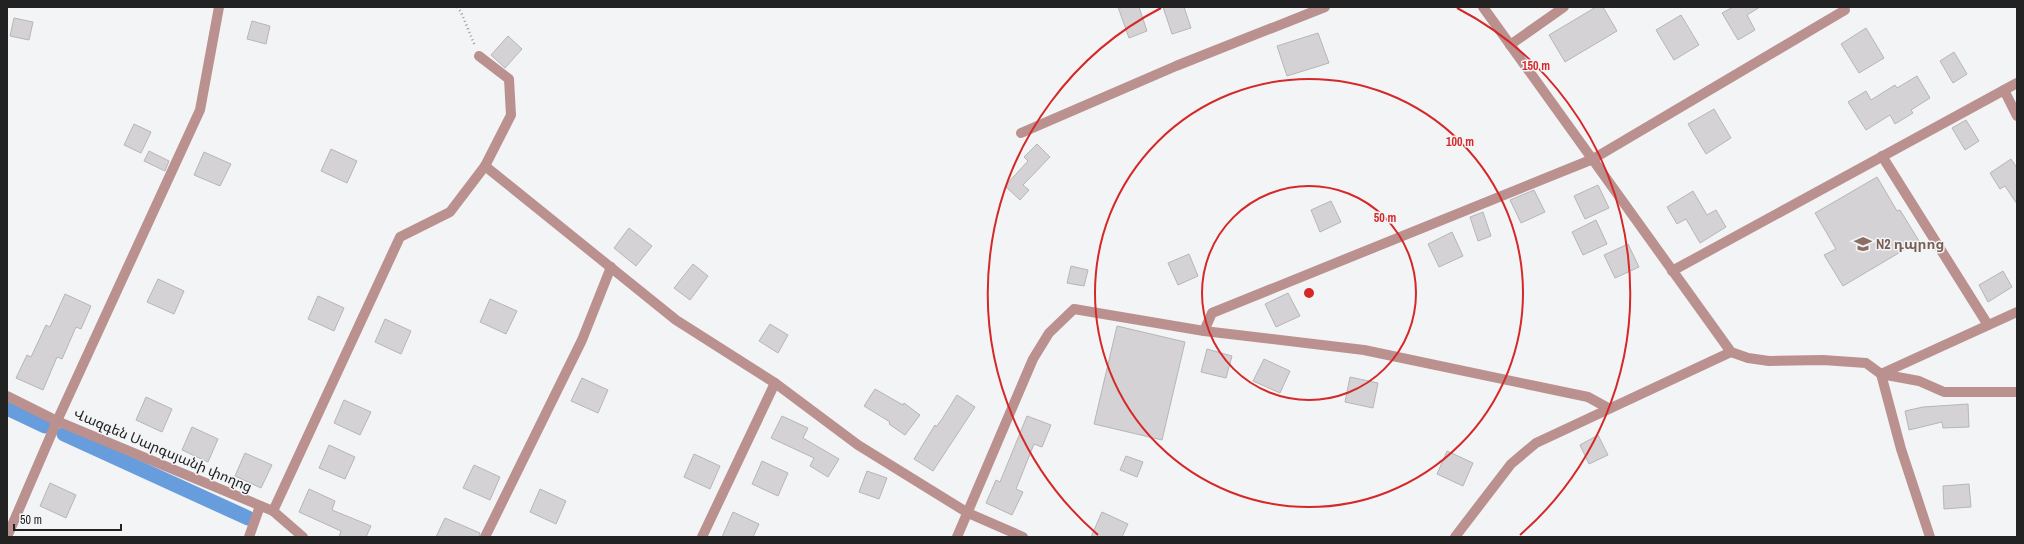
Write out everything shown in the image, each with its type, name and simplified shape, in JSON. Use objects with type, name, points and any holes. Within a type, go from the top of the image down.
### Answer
[{"type":"street","points":[[7,537],[57,421],[200,110],[219,7]]},
{"type":"street","points":[[1021,133],[1176,66],[1326,7]]},
{"type":"street","points":[[1483,7],[1731,352],[1748,358],[1769,361],[1823,360],[1866,363],[1881,374],[1919,381],[1944,392],[2017,392]]},
{"type":"street","points":[[1510,45],[1564,7]]},
{"type":"street","points":[[1204,332],[1212,313],[1593,159],[1845,10]]},
{"type":"street","points":[[273,512],[400,236],[450,212],[485,166],[511,115],[509,79],[479,56]]},
{"type":"street","points":[[1672,271],[2017,84]]},
{"type":"street","points":[[2004,90],[2017,116]]},
{"type":"street","points":[[1882,156],[1988,325]]},
{"type":"street","points":[[485,166],[676,320],[775,383],[858,445],[968,513],[1023,537]]},
{"type":"street","points":[[486,537],[582,340],[611,267]]},
{"type":"street","points":[[957,537],[1033,359],[1048,333],[1074,309],[1204,332],[1364,350],[1588,397],[1608,408]]},
{"type":"street","points":[[1881,374],[2017,312]]},
{"type":"street","points":[[1455,537],[1511,464],[1536,442],[1731,352]]},
{"type":"street","points":[[1881,374],[1900,449],[1930,537]]},
{"type":"street","points":[[702,537],[775,383]]},
{"type":"street","name":"Վազգեն Սարգսյանի փողոց","points":[[7,396],[57,421],[273,512],[303,537]]},
{"type":"street","points":[[249,537],[260,506]]},
{"type":"path","points":[[456,7],[460,12],[479,56]]},
{"type":"building","points":[[1118,7],[1139,7],[1147,31],[1129,38]]},
{"type":"building","points":[[1163,7],[1184,7],[1191,28],[1172,34]]},
{"type":"building","points":[[1596,7],[1603,7],[1617,31],[1565,62],[1549,35]]},
{"type":"building","points":[[1733,7],[1760,7],[1747,15],[1755,30],[1738,40],[1722,13]]},
{"type":"building","points":[[1681,15],[1699,45],[1674,60],[1656,30]]},
{"type":"building","points":[[14,18],[33,22],[29,40],[10,36]]},
{"type":"building","points":[[252,21],[270,26],[266,44],[247,39]]},
{"type":"building","points":[[1866,28],[1884,58],[1859,73],[1841,44]]},
{"type":"building","points":[[1318,33],[1329,63],[1287,76],[1277,46]]},
{"type":"building","points":[[508,36],[522,49],[505,68],[491,55]]},
{"type":"building","points":[[1954,52],[1967,74],[1953,83],[1940,61]]},
{"type":"building","points":[[1917,76],[1930,98],[1911,110],[1913,113],[1895,124],[1890,115],[1866,130],[1848,102],[1866,91],[1871,100],[1895,85],[1897,88]]},
{"type":"building","points":[[1714,109],[1731,138],[1706,154],[1688,124]]},
{"type":"building","points":[[1966,120],[1979,141],[1965,150],[1952,128]]},
{"type":"building","points":[[134,124],[151,132],[141,153],[124,145]]},
{"type":"building","points":[[1037,144],[1050,157],[1023,185],[1029,190],[1020,200],[1005,186],[1028,161],[1024,157]]},
{"type":"building","points":[[331,149],[357,161],[347,183],[321,171]]},
{"type":"building","points":[[149,151],[169,161],[165,171],[144,161]]},
{"type":"building","points":[[204,152],[231,164],[220,186],[194,175]]},
{"type":"building","points":[[2011,159],[2017,168],[2017,204],[2005,186],[2000,189],[1990,173]]},
{"type":"building","points":[[1877,177],[1897,211],[1900,210],[1919,241],[1843,286],[1824,255],[1836,249],[1815,213]]},
{"type":"building","points":[[1598,185],[1609,208],[1585,219],[1574,196]]},
{"type":"building","points":[[1534,190],[1545,212],[1521,223],[1510,200]]},
{"type":"building","points":[[1693,191],[1707,215],[1716,210],[1726,227],[1700,243],[1686,219],[1677,224],[1667,207]]},
{"type":"building","points":[[1331,201],[1341,222],[1320,232],[1311,210]]},
{"type":"building","points":[[1483,212],[1491,236],[1478,241],[1470,217]]},
{"type":"building","points":[[1596,220],[1607,244],[1583,255],[1572,232]]},
{"type":"building","points":[[629,228],[652,246],[636,266],[614,248]]},
{"type":"building","points":[[1452,232],[1463,256],[1439,267],[1428,244]]},
{"type":"building","points":[[1628,244],[1639,267],[1615,278],[1604,255]]},
{"type":"building","points":[[1189,254],[1198,276],[1178,285],[1168,263]]},
{"type":"building","points":[[693,264],[708,276],[690,300],[674,288]]},
{"type":"building","points":[[1071,266],[1088,270],[1084,286],[1067,283]]},
{"type":"building","points":[[2003,271],[2012,287],[1988,302],[1979,285]]},
{"type":"building","points":[[158,279],[184,291],[174,314],[147,302]]},
{"type":"building","points":[[1288,293],[1300,316],[1276,327],[1265,304]]},
{"type":"building","points":[[65,294],[91,306],[81,329],[76,327],[62,359],[57,357],[43,390],[16,378],[27,355],[31,357],[46,325],[50,327]]},
{"type":"building","points":[[318,296],[344,308],[334,331],[308,319]]},
{"type":"building","points":[[490,299],[517,311],[506,334],[480,322]]},
{"type":"building","points":[[385,319],[411,331],[401,354],[375,342]]},
{"type":"building","points":[[770,324],[788,335],[778,353],[759,341]]},
{"type":"building","points":[[1117,326],[1185,342],[1162,440],[1094,424]]},
{"type":"building","points":[[1207,349],[1232,356],[1226,378],[1201,372]]},
{"type":"building","points":[[1264,359],[1290,371],[1280,393],[1253,381]]},
{"type":"building","points":[[1350,377],[1378,383],[1373,408],[1345,402]]},
{"type":"building","points":[[582,378],[608,390],[598,413],[571,401]]},
{"type":"building","points":[[875,389],[903,405],[904,403],[920,415],[905,435],[889,424],[890,422],[864,406]]},
{"type":"building","points":[[957,395],[975,407],[933,471],[914,459],[935,425],[936,427]]},
{"type":"building","points":[[146,397],[172,409],[162,432],[136,420]]},
{"type":"building","points":[[344,400],[371,412],[360,435],[334,423]]},
{"type":"building","points":[[1968,404],[1969,427],[1943,428],[1942,422],[1909,430],[1905,411],[1923,407]]},
{"type":"building","points":[[782,416],[808,428],[803,438],[839,459],[828,477],[810,466],[814,458],[771,438]]},
{"type":"building","points":[[1027,416],[1051,425],[1042,447],[1034,444],[1016,489],[1023,492],[1012,515],[986,503],[996,480],[1000,482]]},
{"type":"building","points":[[192,427],[218,439],[208,462],[182,450]]},
{"type":"building","points":[[1598,435],[1608,455],[1589,464],[1580,445]]},
{"type":"building","points":[[329,445],[355,457],[345,479],[319,468]]},
{"type":"building","points":[[1447,451],[1473,463],[1463,486],[1437,474]]},
{"type":"building","points":[[245,453],[272,465],[261,488],[235,476]]},
{"type":"building","points":[[694,454],[720,466],[710,489],[684,477]]},
{"type":"building","points":[[1126,456],[1143,462],[1137,477],[1120,470]]},
{"type":"building","points":[[762,461],[788,473],[778,496],[752,484]]},
{"type":"building","points":[[474,465],[500,477],[490,500],[463,488]]},
{"type":"building","points":[[867,471],[887,478],[879,499],[859,492]]},
{"type":"building","points":[[50,483],[76,495],[66,518],[40,506]]},
{"type":"building","points":[[1969,484],[1971,507],[1944,509],[1943,486]]},
{"type":"building","points":[[309,489],[335,501],[332,510],[371,526],[366,537],[339,537],[341,531],[299,512]]},
{"type":"building","points":[[540,489],[566,501],[556,524],[530,512]]},
{"type":"building","points":[[733,512],[759,524],[753,537],[722,537]]},
{"type":"building","points":[[1102,512],[1128,524],[1122,537],[1091,537]]},
{"type":"building","points":[[445,518],[480,533],[479,537],[436,537]]},
{"type":"waterway","points":[[7,408],[45,426]]},
{"type":"waterway","points":[[64,434],[248,518]]},
{"type":"place","name":"N2 դպրոց","points":[[1863,244]]}]
